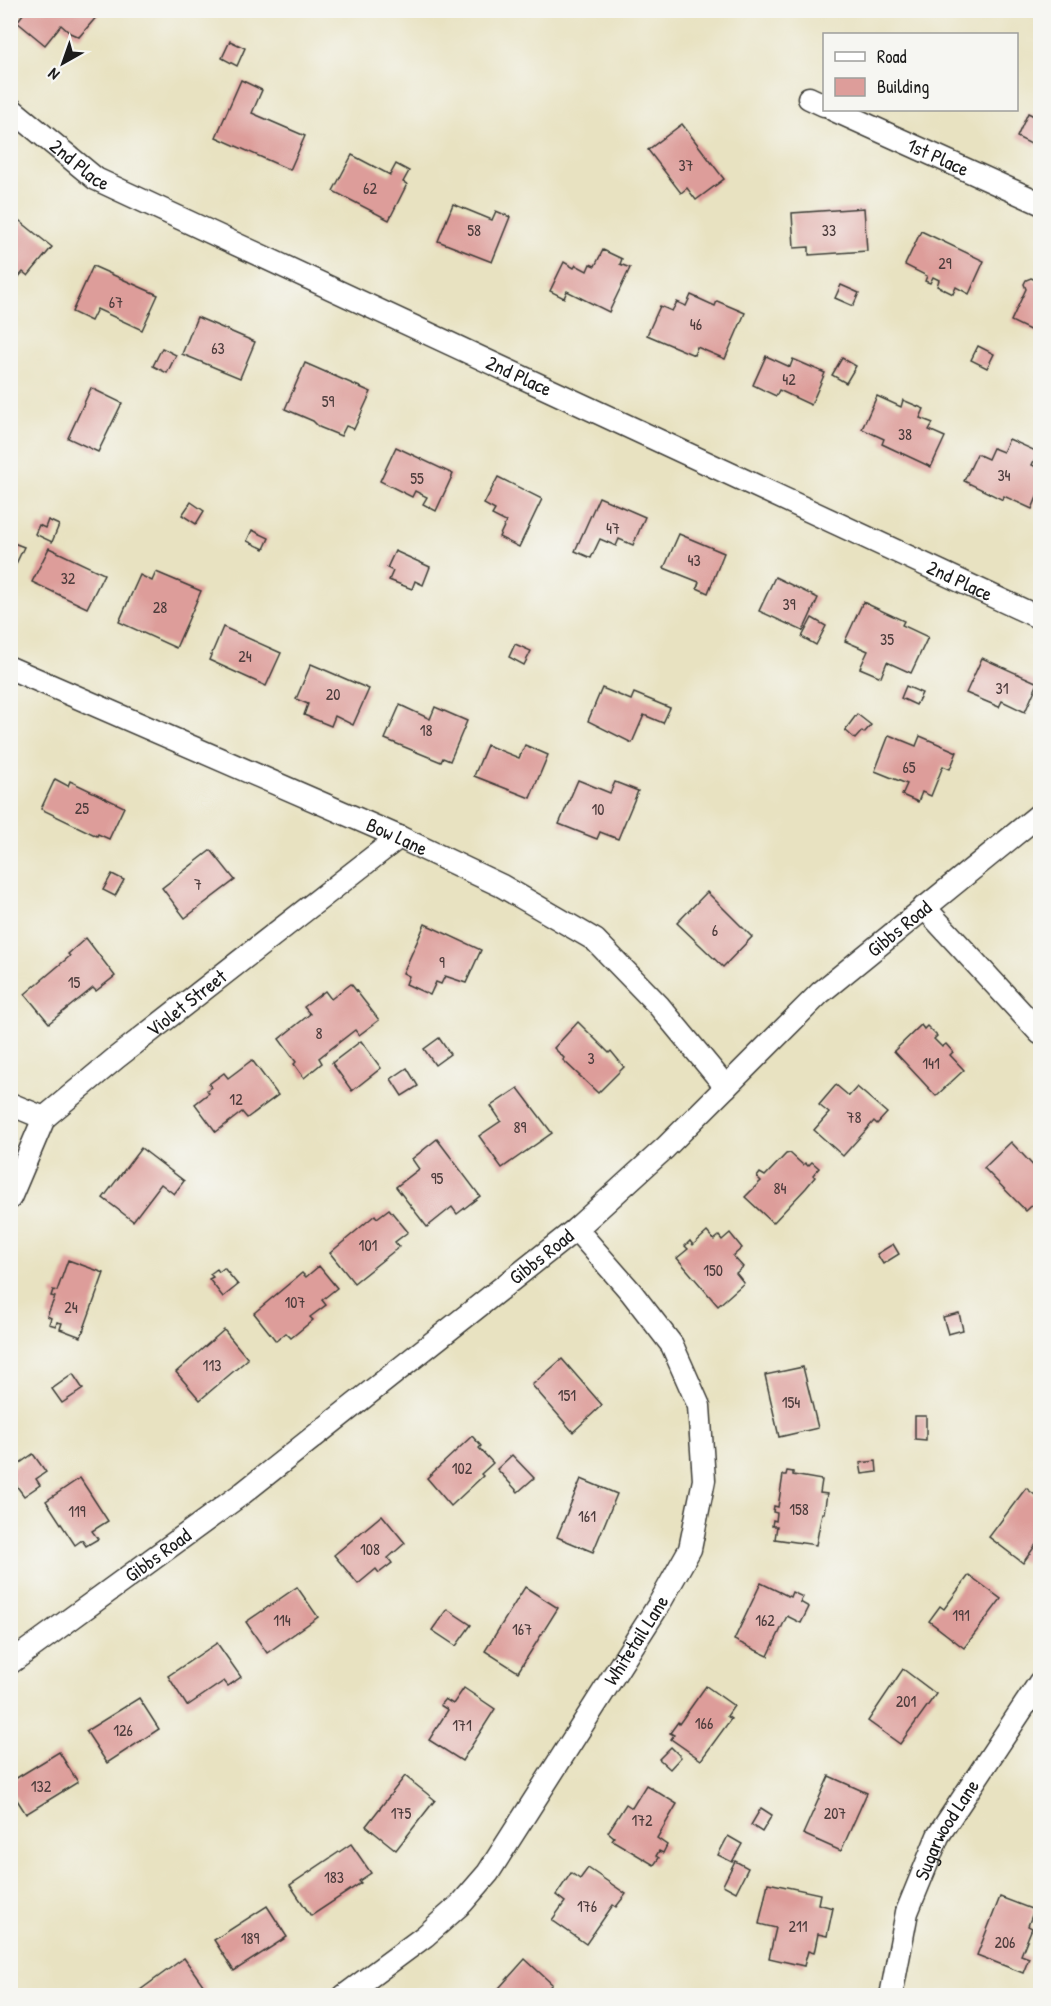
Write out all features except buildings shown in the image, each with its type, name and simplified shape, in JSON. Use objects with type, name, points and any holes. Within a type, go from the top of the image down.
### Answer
[{"type":"street","name":"2nd Place","points":[[10,108],[96,179],[1041,618]]},
{"type":"street","name":"1st Place","points":[[836,111],[1041,203]]},
{"type":"street","name":"Bow Lane","points":[[10,668],[399,837],[502,886],[595,940],[659,1006],[726,1087]]},
{"type":"street","name":"Gibbs Road","points":[[10,1663],[243,1493],[576,1228],[665,1148],[820,993],[1041,814]]},
{"type":"street","name":"Violet Street","points":[[10,1198],[44,1118],[116,1058],[399,837]]},
{"type":"street","points":[[924,907],[1041,1033]]},
{"type":"street","points":[[10,1104],[44,1118]]},
{"type":"street","name":"Whitetail Lane","points":[[344,1995],[425,1936],[462,1903],[488,1873],[658,1606],[690,1549],[704,1480],[699,1406],[672,1345],[631,1292],[576,1228]]},
{"type":"street","name":"Sugarwood Lane","points":[[895,1994],[907,1912],[938,1836],[1041,1683]]}]
